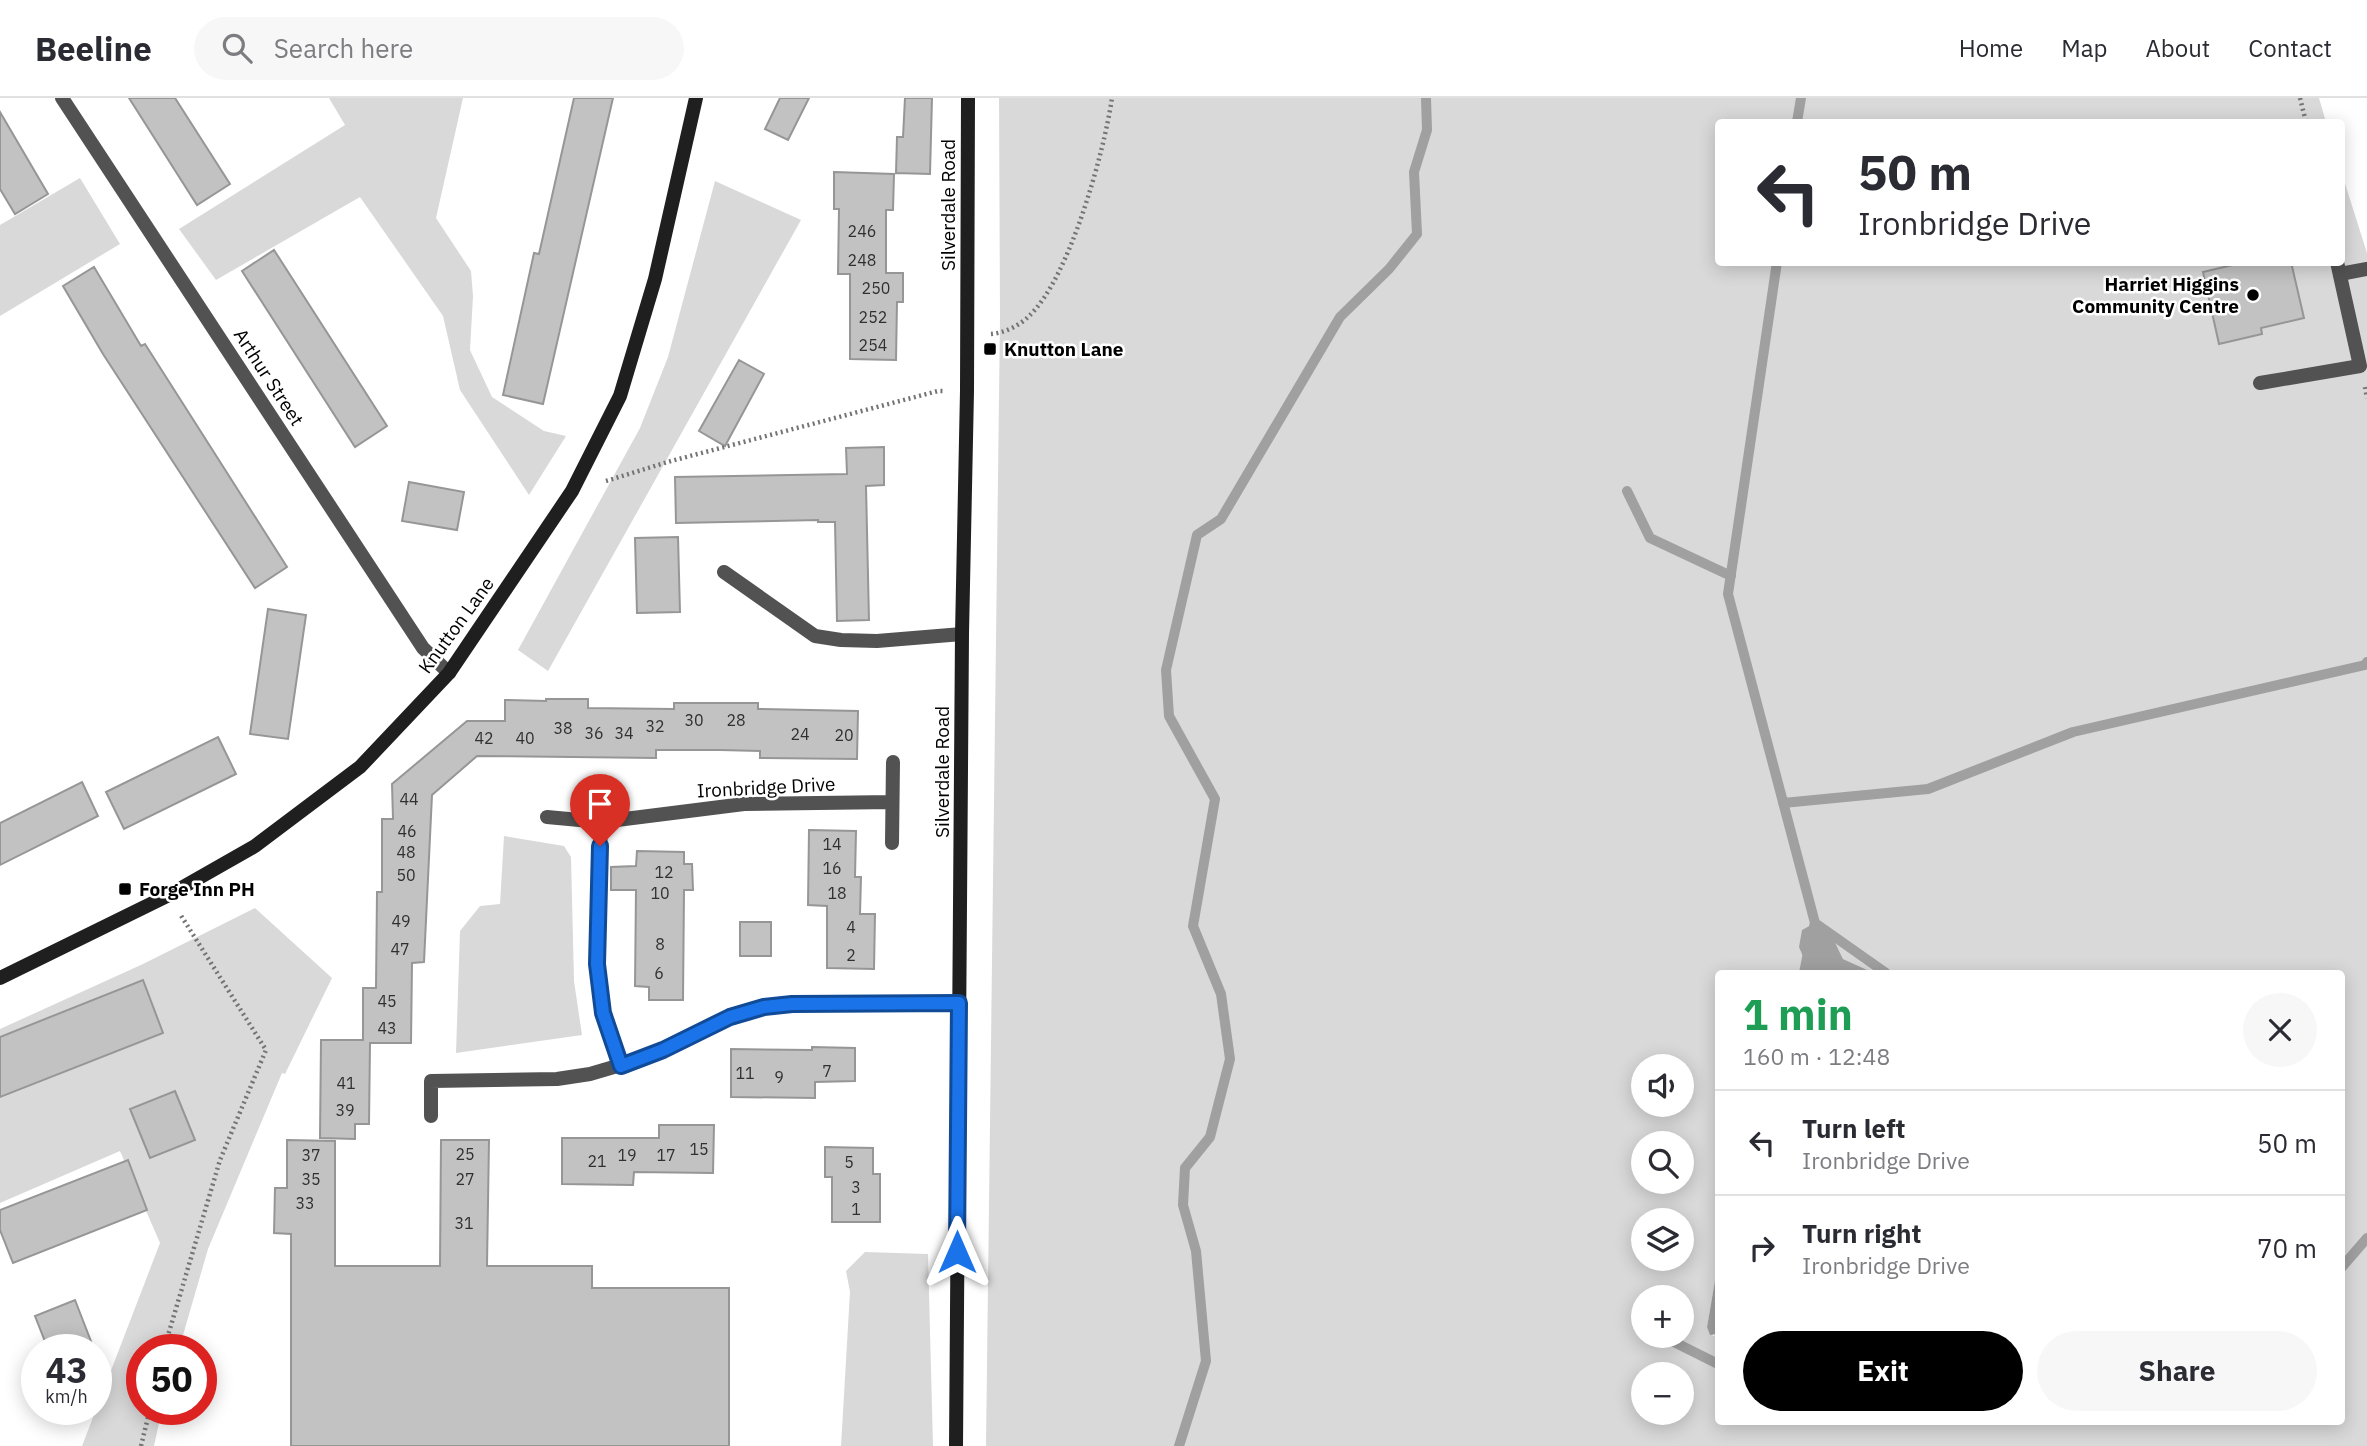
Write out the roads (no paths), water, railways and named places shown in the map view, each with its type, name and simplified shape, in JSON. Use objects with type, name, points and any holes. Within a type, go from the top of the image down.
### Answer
[{"type":"main road","name":"Knutton Lane","points":[[0,978],[169,895],[256,846],[360,767],[449,673],[572,491],[620,396],[655,279],[696,98]]},
{"type":"main road","name":"Silverdale Road","points":[[956,1446],[968,98]]},
{"type":"street","name":"Arthur Street","points":[[62,98],[423,648],[449,673]]},
{"type":"street","points":[[2260,383],[2360,366],[2339,268],[2367,269]]},
{"type":"street","points":[[724,572],[815,636],[877,641],[962,634]]},
{"type":"street","points":[[892,843],[894,762]]},
{"type":"street","name":"Ironbridge Drive","points":[[547,817],[601,822],[744,804],[892,802]]},
{"type":"street","points":[[601,822],[597,964],[603,1013],[621,1066]]},
{"type":"street","points":[[431,1116],[431,1081],[557,1079],[621,1066],[663,1050],[730,1017],[764,1007],[792,1004],[959,1003]]},
{"type":"waterway","points":[[1179,1446],[1206,1361],[1196,1251],[1183,1205],[1185,1168],[1210,1137],[1230,1059],[1221,994],[1193,926],[1215,799],[1169,716],[1166,670],[1197,535],[1221,519],[1340,317],[1389,269],[1417,234],[1414,172],[1427,130],[1426,98]]},
{"type":"waterway","points":[[1798,119],[1801,98]]},
{"type":"waterway","points":[[1776,266],[1728,594],[1815,923],[1812,934]]},
{"type":"waterway","points":[[1627,491],[1650,538],[1731,576]]},
{"type":"waterway","points":[[1783,803],[1928,789],[2073,732],[2365,665],[2367,662]]},
{"type":"waterway","points":[[1815,923],[1882,970]]},
{"type":"waterway","points":[[1805,970],[1808,953]]},
{"type":"waterway","points":[[2345,1264],[2367,1238]]},
{"type":"waterway","points":[[1686,1348],[1715,1362]]},
{"type":"place","name":"Harriet Higgins Community Centre","points":[[2253,295]]},
{"type":"place","name":"Knutton Lane","points":[[990,349]]},
{"type":"place","name":"Forge Inn PH","points":[[125,889]]}]
